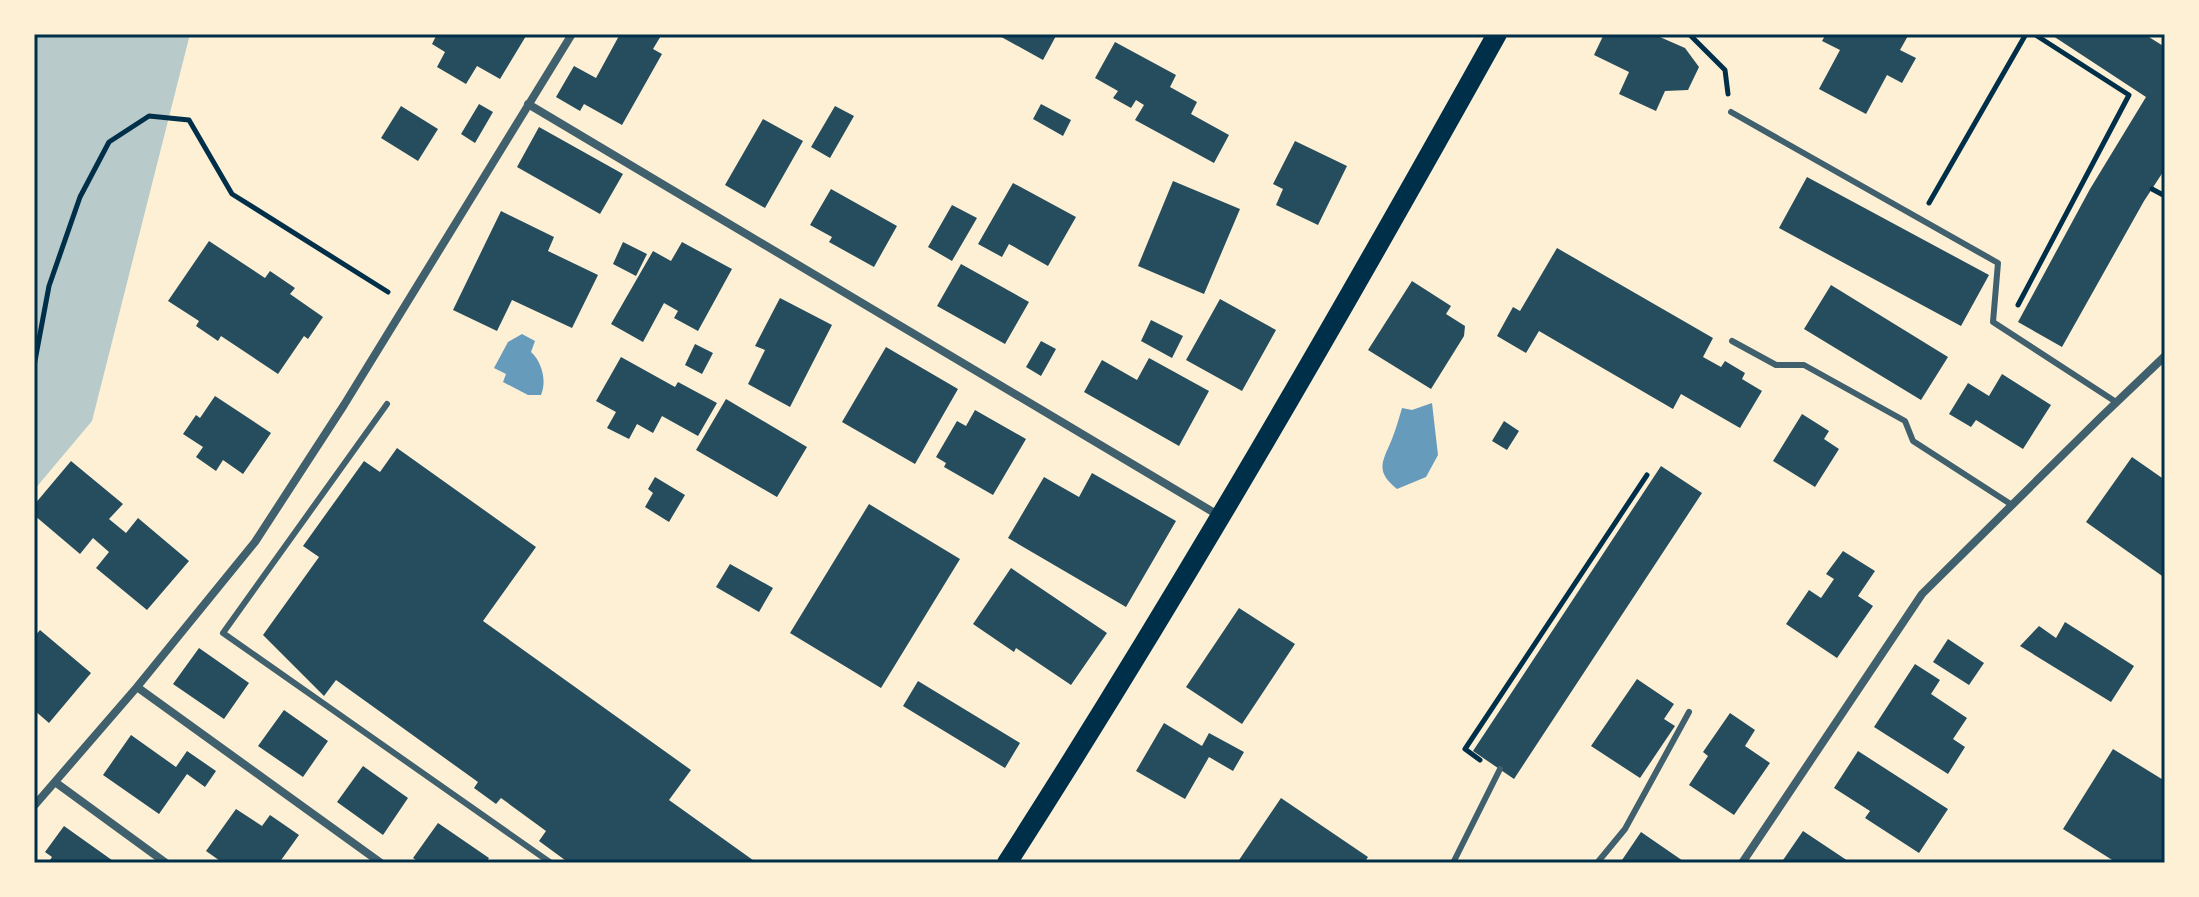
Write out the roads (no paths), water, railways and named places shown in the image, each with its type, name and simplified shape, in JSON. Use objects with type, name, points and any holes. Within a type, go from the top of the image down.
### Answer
[{"type":"main road","points":[[1007,863],[1155,627],[1414,183],[1497,34]]},
{"type":"street","points":[[34,806],[137,687],[255,542],[344,405],[572,34]]},
{"type":"street","points":[[528,104],[1220,516]]},
{"type":"street","points":[[1742,863],[1922,594],[2165,356]]},
{"type":"street","points":[[137,687],[381,863]]},
{"type":"street","points":[[55,782],[166,863]]},
{"type":"lane","points":[[1731,112],[1998,263],[1993,322],[2116,402]]},
{"type":"lane","points":[[1732,341],[1776,365],[1804,365],[1905,421],[1913,441],[2012,505]]},
{"type":"lane","points":[[387,404],[223,633],[551,863]]},
{"type":"lane","points":[[1597,863],[1625,829],[1689,712]]},
{"type":"lane","points":[[1453,863],[1500,769]]},
{"type":"water","points":[[522,334],[535,341],[531,352],[542,372],[544,384],[541,395],[528,395],[503,382],[506,374],[494,368],[508,342]]},
{"type":"water","points":[[1432,403],[1438,455],[1426,477],[1397,489],[1385,477],[1382,466],[1402,408],[1412,410]]}]
